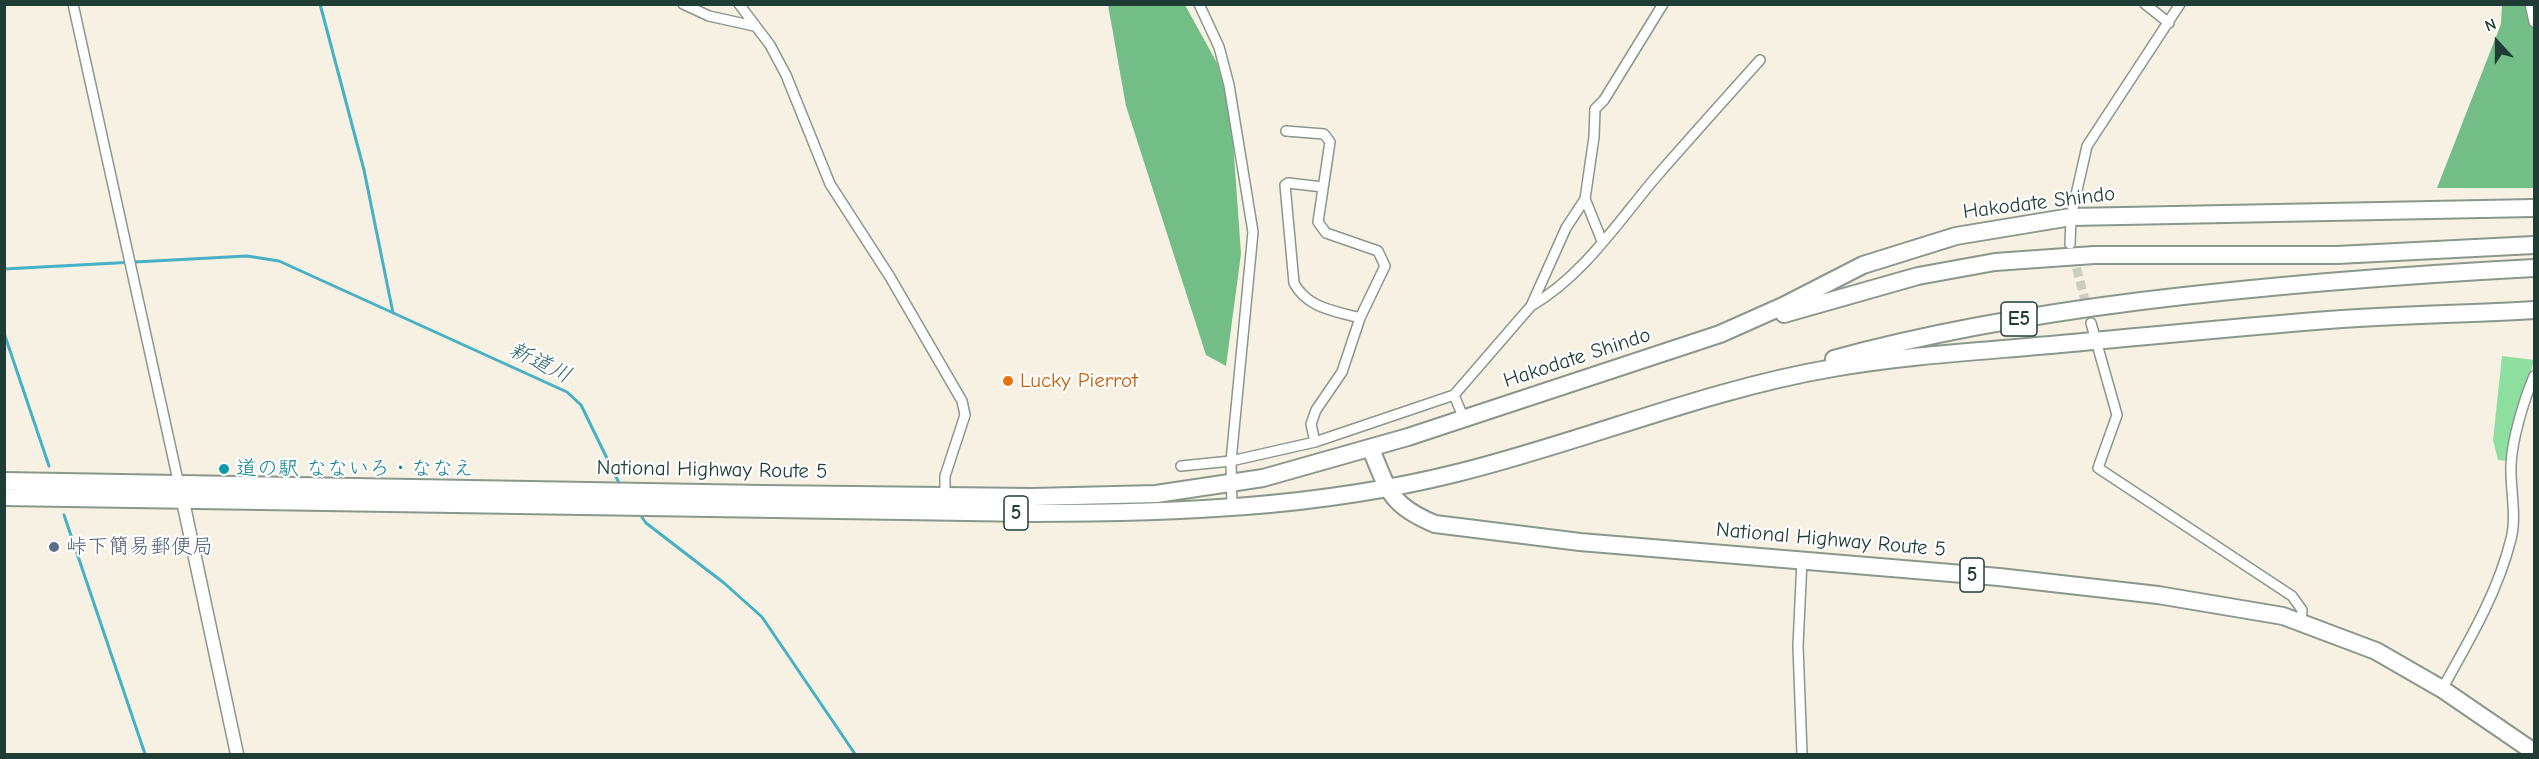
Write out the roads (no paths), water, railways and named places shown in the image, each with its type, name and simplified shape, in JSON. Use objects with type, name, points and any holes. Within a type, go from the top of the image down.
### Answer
[{"type":"highway","name":"Hakodate Shindo","points":[[1371,449],[1720,334],[1783,306],[1844,274],[1924,244],[1989,229],[2071,217],[2535,207]]},
{"type":"highway","points":[[1720,334],[1918,276],[1995,262],[2105,255],[2337,255],[2535,245]]},
{"type":"highway","name":"E5","points":[[1707,397],[1849,354],[1986,324],[2184,296],[2339,281],[2535,268]]},
{"type":"highway","name":"5","points":[[1387,489],[1546,449],[1707,397],[1835,367],[2331,320],[2535,310]]},
{"type":"highway","name":"National Highway Route 5","points":[[945,504],[1156,494],[1230,484],[1297,470],[1371,449],[1387,489],[1398,504],[1413,515],[1435,524],[1580,542],[1999,577],[2158,594],[2283,616],[2376,651],[2442,689],[2535,752]]},
{"type":"highway","name":"National Highway Route 5","points":[[4,481],[181,492]]},
{"type":"highway","name":"National Highway Route 5","points":[[4,496],[181,492],[641,498],[945,504],[1132,513],[1232,508],[1387,489]]},
{"type":"main road","points":[[181,492],[237,754]]},
{"type":"street","points":[[73,4],[181,492]]},
{"type":"street","points":[[683,4],[710,16],[754,26]]},
{"type":"street","points":[[739,4],[770,45],[786,75],[830,184],[890,277],[962,401],[964,415],[945,476],[945,504]]},
{"type":"street","points":[[1199,4],[1219,47],[1229,85],[1253,232],[1231,461],[1232,508]]},
{"type":"street","points":[[1181,466],[1231,461],[1315,442],[1454,395],[1531,306],[1566,228],[1585,199],[1594,138],[1595,109],[1604,100],[1663,4]]},
{"type":"street","points":[[2145,4],[2169,23]]},
{"type":"street","points":[[2070,244],[2071,217],[2087,146],[2180,4]]},
{"type":"street","points":[[2530,4],[2535,22]]},
{"type":"street","points":[[1531,306],[1550,295],[1578,270],[1760,60]]},
{"type":"street","points":[[1286,131],[1328,136],[1330,142],[1318,222],[1321,229],[1326,233],[1378,251],[1385,266],[1360,318],[1342,372],[1316,410],[1311,424],[1315,442]]},
{"type":"street","points":[[1323,188],[1288,183],[1285,185],[1294,283],[1299,293],[1318,306],[1360,318]]},
{"type":"street","points":[[1585,199],[1602,241]]},
{"type":"street","points":[[2091,323],[2117,415],[2098,468],[2292,596],[2302,610],[2301,622]]},
{"type":"street","points":[[2442,689],[2476,628],[2496,583],[2512,537],[2511,464],[2514,442],[2535,376]]},
{"type":"street","points":[[1454,395],[1464,419]]},
{"type":"street","points":[[1802,560],[1798,646],[1802,754]]},
{"type":"waterway","name":"新道川","points":[[320,4],[364,170],[393,313]]},
{"type":"waterway","points":[[4,269],[247,256],[279,261],[567,392],[581,405],[620,485]]},
{"type":"waterway","points":[[4,333],[49,466]]},
{"type":"waterway","name":"新道川","points":[[639,513],[646,523],[724,583],[762,617],[855,754]]},
{"type":"waterway","points":[[64,515],[145,754]]},
{"type":"tunnel","points":[[2073,255],[2091,323]]},
{"type":"place","name":"Lucky Pierrot","points":[[1008,381]]},
{"type":"place","name":"道の駅 なないろ・ななえ","points":[[224,469]]},
{"type":"place","name":"峠下簡易郵便局","points":[[54,547]]}]
